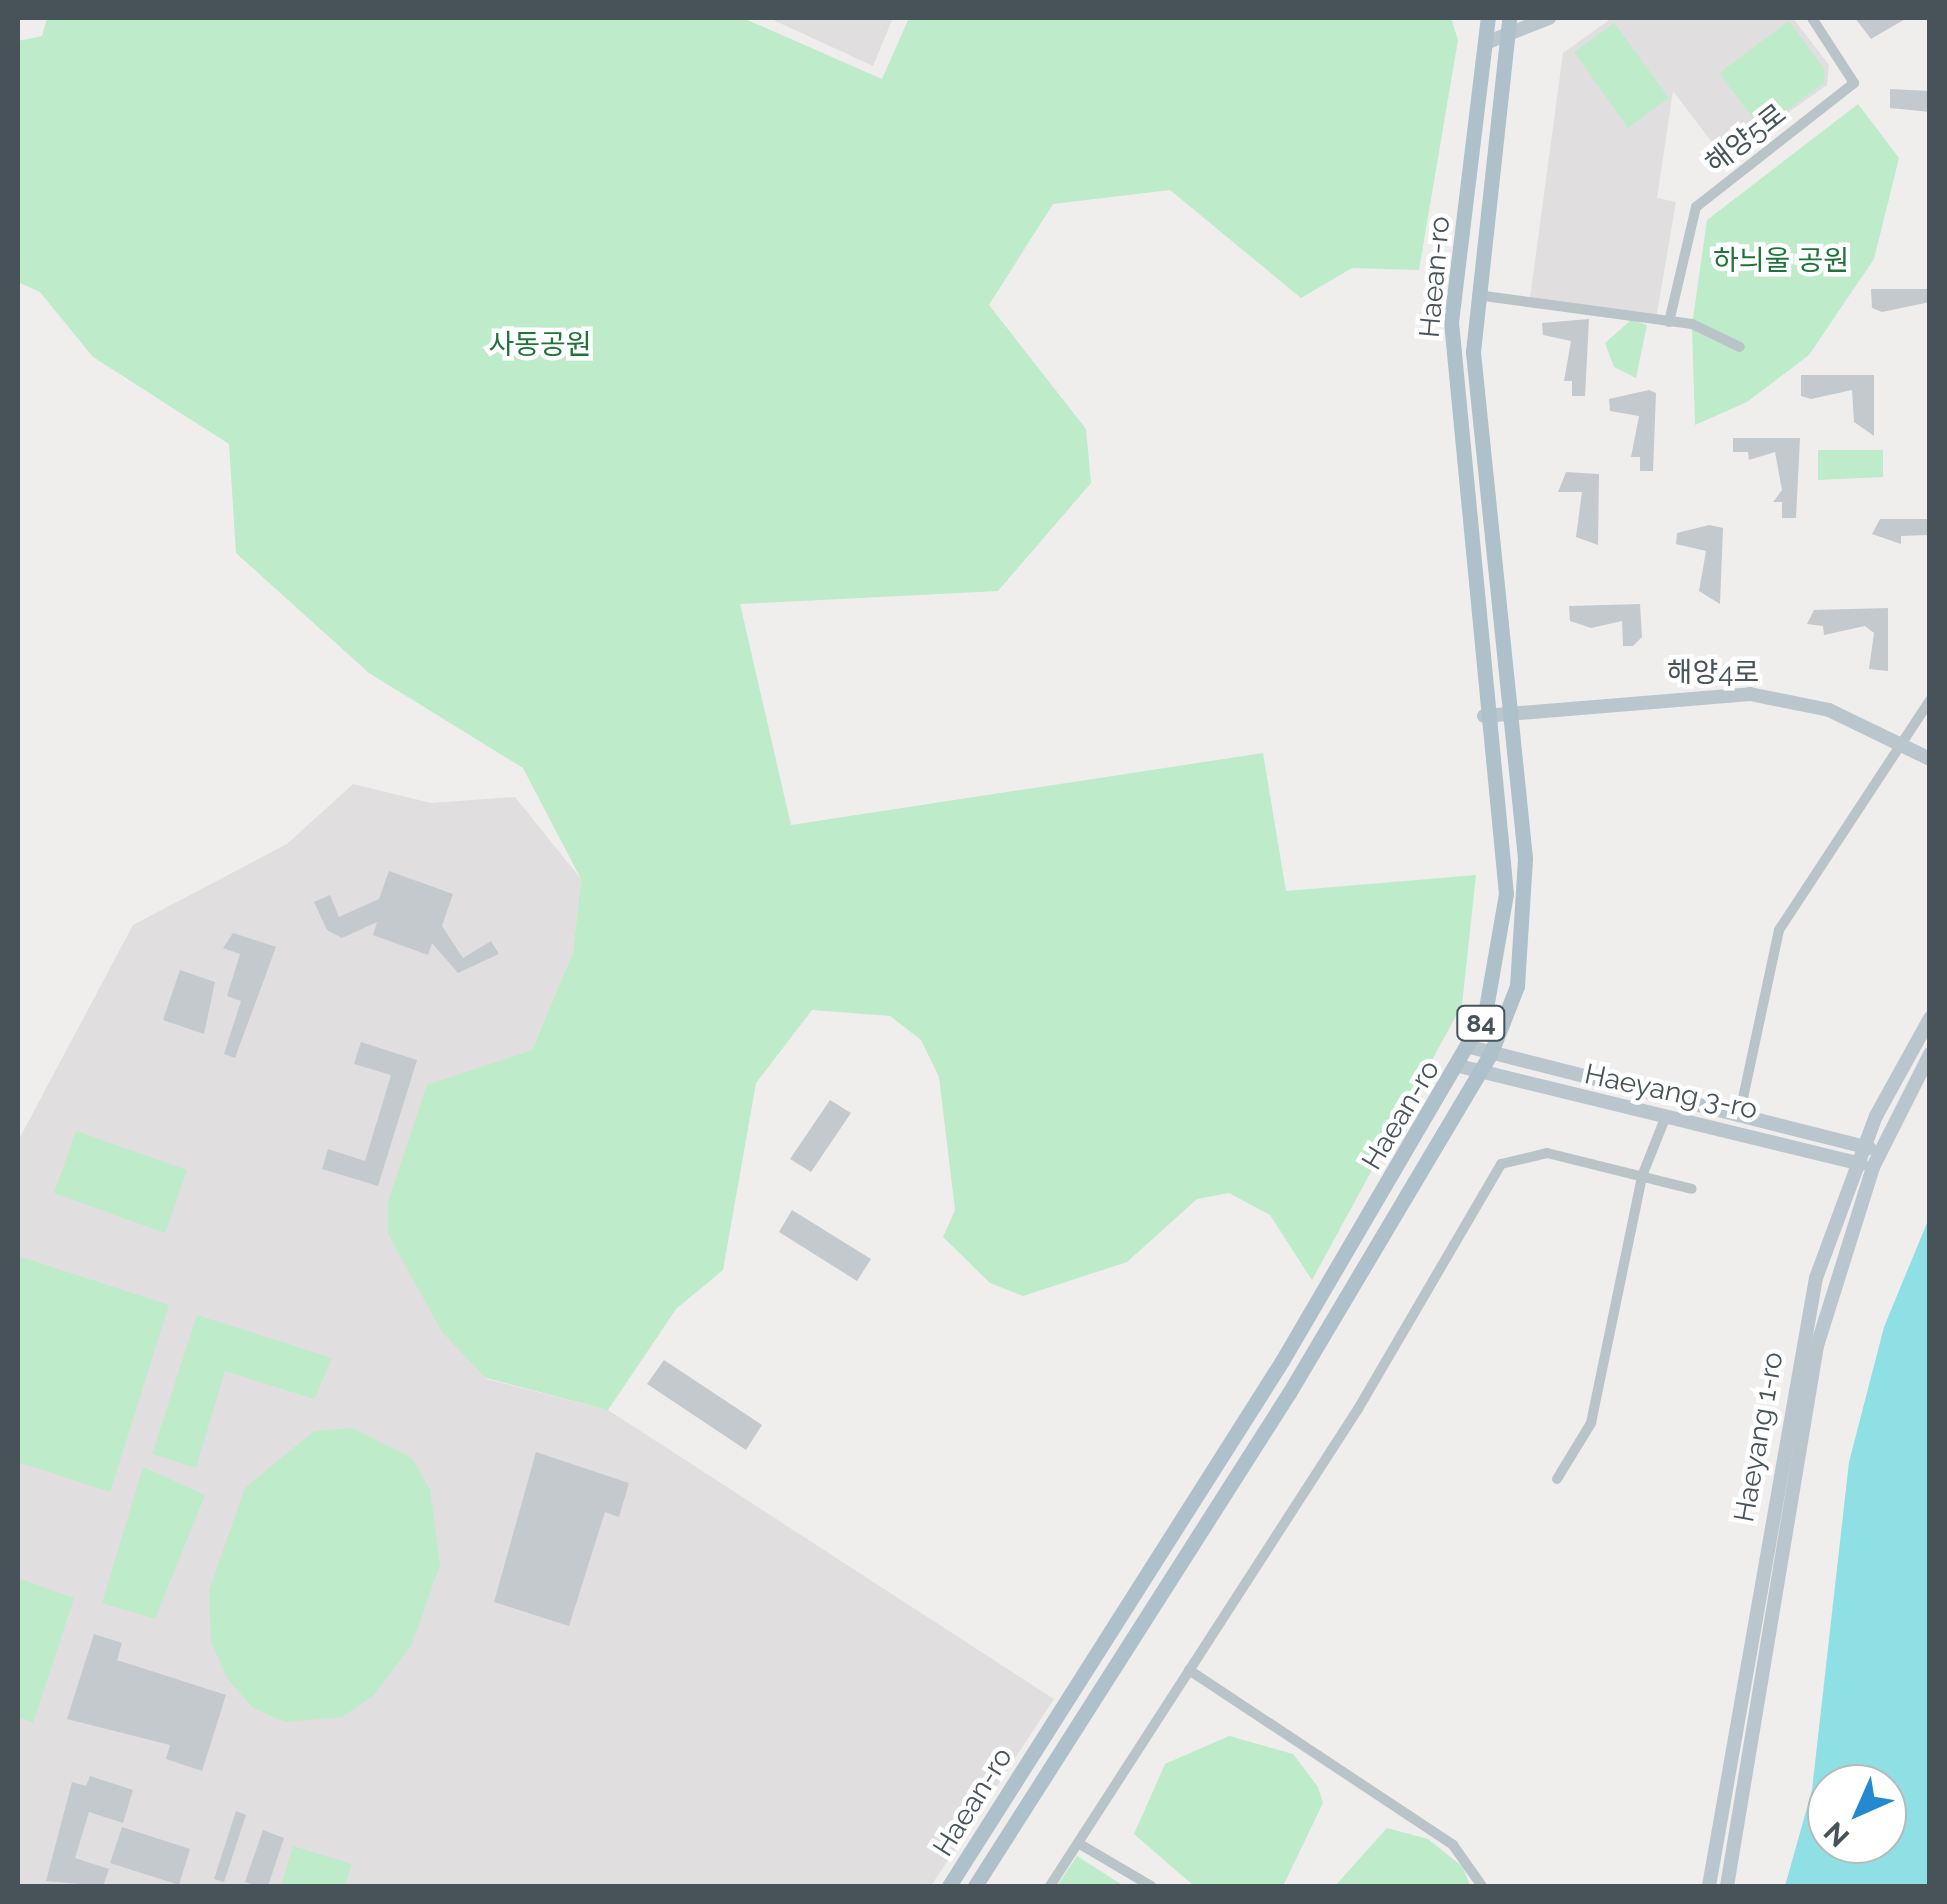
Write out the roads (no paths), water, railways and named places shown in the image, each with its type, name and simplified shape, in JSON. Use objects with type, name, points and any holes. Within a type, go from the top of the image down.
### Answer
[{"type":"main road","name":"Haean-ro","points":[[949,1886],[1459,1066],[1470,1047],[1498,970],[1506,894],[1484,716],[1451,322],[1488,18]]},
{"type":"main road","name":"Haean-ro","points":[[975,1886],[1289,1394],[1479,1075],[1517,986],[1526,912],[1510,714],[1478,425],[1477,295],[1509,41],[1508,18]]},
{"type":"street","points":[[1488,18],[1496,18]]},
{"type":"street","points":[[1488,42],[1509,41],[1549,18]]},
{"type":"street","name":"해양5로","points":[[1669,322],[1696,207],[1854,84],[1812,18]]},
{"type":"street","points":[[1477,295],[1669,322],[1740,347]]},
{"type":"street","name":"해양4로","points":[[1484,716],[1750,694],[1829,710],[1902,742],[1930,759]]},
{"type":"street","points":[[1740,1112],[1780,930],[1930,700]]},
{"type":"street","name":"Haeyang 1-ro","points":[[1710,1886],[1790,1392],[1856,1162],[1930,1018]]},
{"type":"street","name":"Haeyang 3-ro","points":[[1470,1047],[1490,1055],[1740,1112],[1879,1152]]},
{"type":"street","name":"Haeyang 1-ro","points":[[1727,1886],[1817,1346],[1872,1168],[1930,1054]]},
{"type":"street","name":"Haeyang 3-ro","points":[[1459,1066],[1479,1075],[1666,1116],[1872,1168]]},
{"type":"street","points":[[1557,1480],[1592,1423],[1642,1176],[1666,1116]]},
{"type":"street","points":[[1050,1886],[1358,1409],[1501,1164],[1548,1153],[1692,1189]]},
{"type":"street","points":[[1189,1670],[1453,1845],[1482,1886]]},
{"type":"street","points":[[1078,1843],[1152,1886]]},
{"type":"water","points":[[1929,1218],[1929,1886],[1785,1886],[1807,1808],[1807,1864],[1907,1864],[1907,1764],[1815,1764],[1849,1462],[1884,1327]]},
{"type":"park label","name":"하늬울 공원","points":[[1781,261]]},
{"type":"park label","name":"사동공원","points":[[540,345]]}]
